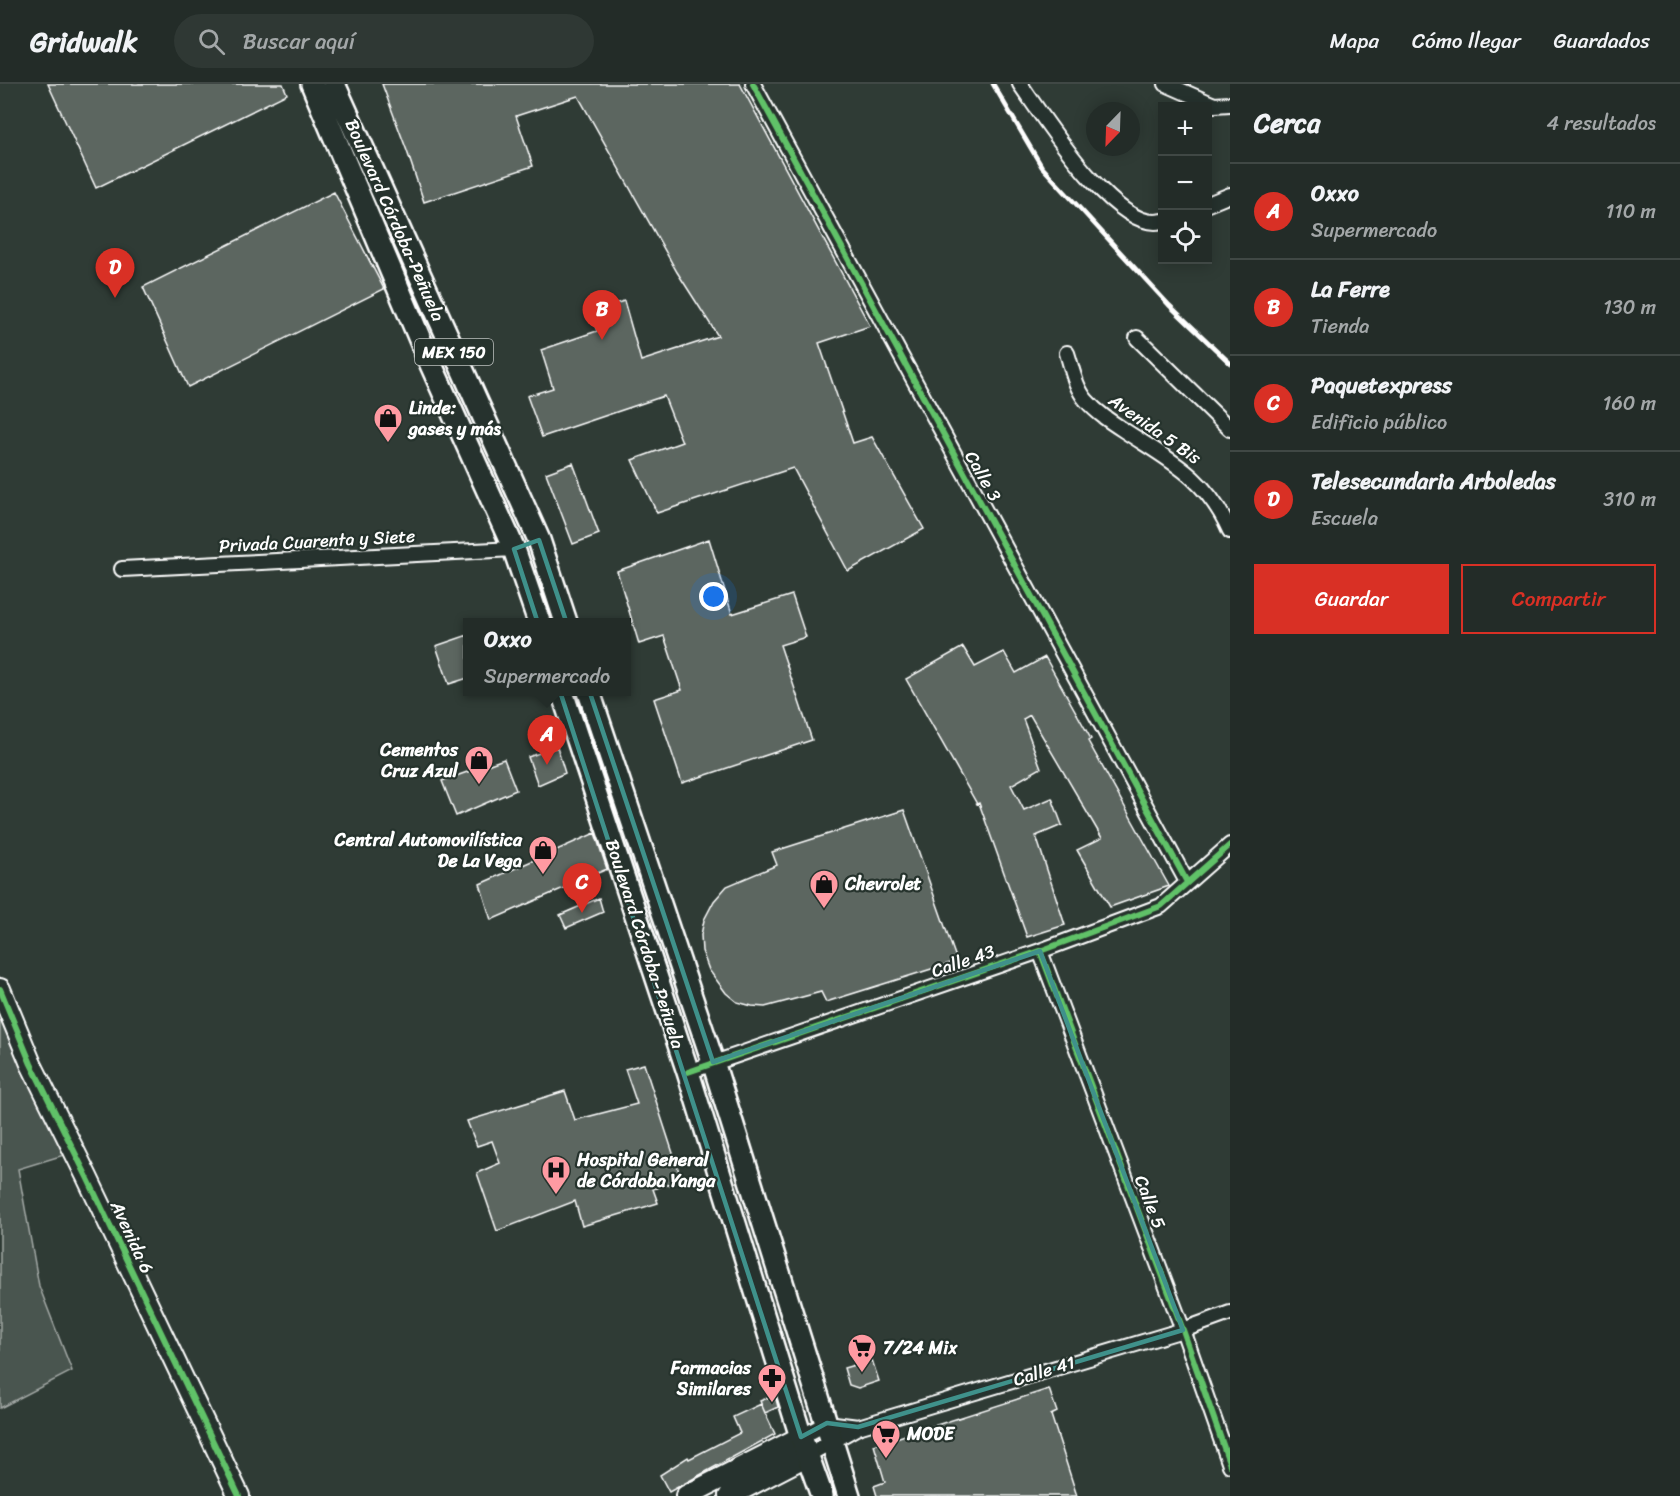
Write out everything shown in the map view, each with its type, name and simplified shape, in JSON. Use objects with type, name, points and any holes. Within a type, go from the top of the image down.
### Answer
[{"type":"main road","name":"Boulevard Córdoba-Peñuela","points":[[312,84],[424,349],[514,549],[538,618]]},
{"type":"main road","name":"Boulevard Córdoba-Peñuela","points":[[334,84],[538,540],[565,618]]},
{"type":"main road","points":[[514,549],[538,540]]},
{"type":"main road","name":"Boulevard Córdoba-Peñuela","points":[[563,696],[688,1072],[822,1496]]},
{"type":"main road","name":"Boulevard Córdoba-Peñuela","points":[[590,696],[713,1062],[849,1496]]},
{"type":"street","name":"Calle 3","points":[[753,84],[1187,882]]},
{"type":"street","points":[[1020,84],[1099,189],[1118,207],[1142,221],[1158,220]]},
{"type":"street","points":[[1166,84],[1214,105],[1230,104]]},
{"type":"street","points":[[1212,202],[1230,195]]},
{"type":"street","points":[[1137,339],[1230,429]]},
{"type":"street","name":"Avenida 5 Bis","points":[[1067,352],[1084,398],[1099,414],[1190,473],[1210,496],[1230,531]]},
{"type":"street","name":"Privada Cuarenta y Siete","points":[[122,569],[514,549]]},
{"type":"street","name":"Calle 43","points":[[688,1072],[1040,951],[1161,906],[1230,845]]},
{"type":"street","name":"Calle 5","points":[[1040,951],[1183,1330],[1230,1465]]},
{"type":"street","name":"Avenida 6","points":[[0,989],[31,1064],[239,1496]]},
{"type":"street","name":"Calle 41","points":[[686,1496],[805,1446],[830,1433],[858,1427],[1183,1330],[1230,1313]]},
{"type":"street","name":"Calle 41","points":[[729,1496],[805,1446],[830,1433],[858,1427]]},
{"type":"highlighted area","points":[[539,540],[713,1062],[1040,951],[1183,1330],[858,1427],[827,1423],[801,1437],[514,549]]},
{"type":"shaded area","points":[[0,1009],[67,1154],[18,1169],[39,1286],[72,1371],[0,1408]]},
{"type":"building","points":[[48,84],[283,84],[287,94],[96,188]]},
{"type":"building","points":[[382,84],[740,84],[870,326],[819,343],[853,443],[872,437],[924,529],[848,571],[793,468],[657,513],[632,460],[682,442],[664,396],[542,437],[527,396],[553,388],[541,350],[597,331],[590,312],[624,301],[641,361],[718,336],[677,272],[578,96],[516,116],[533,166],[424,202]]},
{"type":"building","points":[[334,192],[384,289],[188,387],[143,287]]},
{"type":"building","points":[[573,463],[599,534],[573,544],[546,473]]},
{"type":"building","points":[[709,539],[732,614],[792,595],[806,637],[780,645],[812,740],[682,783],[654,699],[682,690],[664,636],[639,644],[617,571]]},
{"type":"building","points":[[463,637],[463,680],[449,684],[436,646]]},
{"type":"building","points":[[963,647],[975,667],[1004,652],[1016,673],[1045,657],[1091,739],[1088,741],[1169,886],[1110,907],[1077,850],[1102,838],[1030,715],[1023,719],[1041,768],[1011,785],[1024,810],[1052,798],[1062,825],[1036,836],[1065,925],[1027,937],[979,803],[977,804],[906,679]]},
{"type":"building","points":[[557,747],[565,773],[538,785],[528,757]]},
{"type":"building","name":"Cementos Cruz Azul","points":[[504,759],[516,790],[456,816],[442,781]]},
{"type":"building","name":"Chevrolet","points":[[904,810],[957,961],[826,1002],[821,992],[765,1007],[752,1006],[737,1002],[726,993],[709,970],[702,951],[701,935],[704,920],[714,901],[727,886],[777,865],[772,852]]},
{"type":"building","name":"Central Automovilística De La Vega","points":[[595,833],[607,869],[491,920],[480,884]]},
{"type":"building","points":[[599,898],[603,912],[566,928],[560,915]]},
{"type":"building","points":[[644,1064],[682,1181],[653,1189],[658,1203],[582,1226],[575,1201],[497,1231],[477,1173],[500,1163],[492,1141],[477,1146],[467,1121],[565,1091],[575,1120],[637,1104],[625,1069]]},
{"type":"building","name":"7/24 Mix","points":[[872,1360],[879,1381],[858,1388],[849,1385],[844,1368]]},
{"type":"building","points":[[1049,1389],[1057,1412],[1051,1415],[1077,1496],[877,1496],[874,1486],[885,1482],[874,1445]]},
{"type":"building","name":"Farmacias Similares","points":[[775,1395],[778,1407],[765,1413],[760,1401]]},
{"type":"building","points":[[761,1404],[775,1434],[669,1492],[660,1475],[688,1457],[689,1459],[740,1433],[733,1417]]},
{"type":"railway","points":[[993,84],[1042,167],[1169,305],[1230,363]]},
{"type":"cycle path","points":[[753,84],[1187,882]]},
{"type":"cycle path","points":[[688,1072],[1040,951],[1161,906],[1230,845]]},
{"type":"cycle path","points":[[1040,951],[1183,1330],[1230,1465]]},
{"type":"cycle path","points":[[0,989],[31,1064],[239,1496]]},
{"type":"place","name":"Telesecundaria Arboledas","points":[[115,298]]},
{"type":"place","name":"La Ferre","points":[[602,340]]},
{"type":"place","name":"Linde: gases y más","points":[[388,444]]},
{"type":"place","name":"Oxxo","points":[[547,765]]},
{"type":"place","name":"Cementos Cruz Azul","points":[[479,786]]},
{"type":"place","name":"Central Automovilística De La Vega","points":[[543,876]]},
{"type":"place","name":"Chevrolet","points":[[824,910]]},
{"type":"place","name":"Paquetexpress","points":[[582,913]]},
{"type":"place","name":"Hospital General de Córdoba Yanga","points":[[556,1196]]},
{"type":"place","name":"7/24 Mix","points":[[862,1374]]},
{"type":"place","name":"Farmacias Similares","points":[[772,1404]]},
{"type":"place","name":"MODE","points":[[886,1460]]}]
